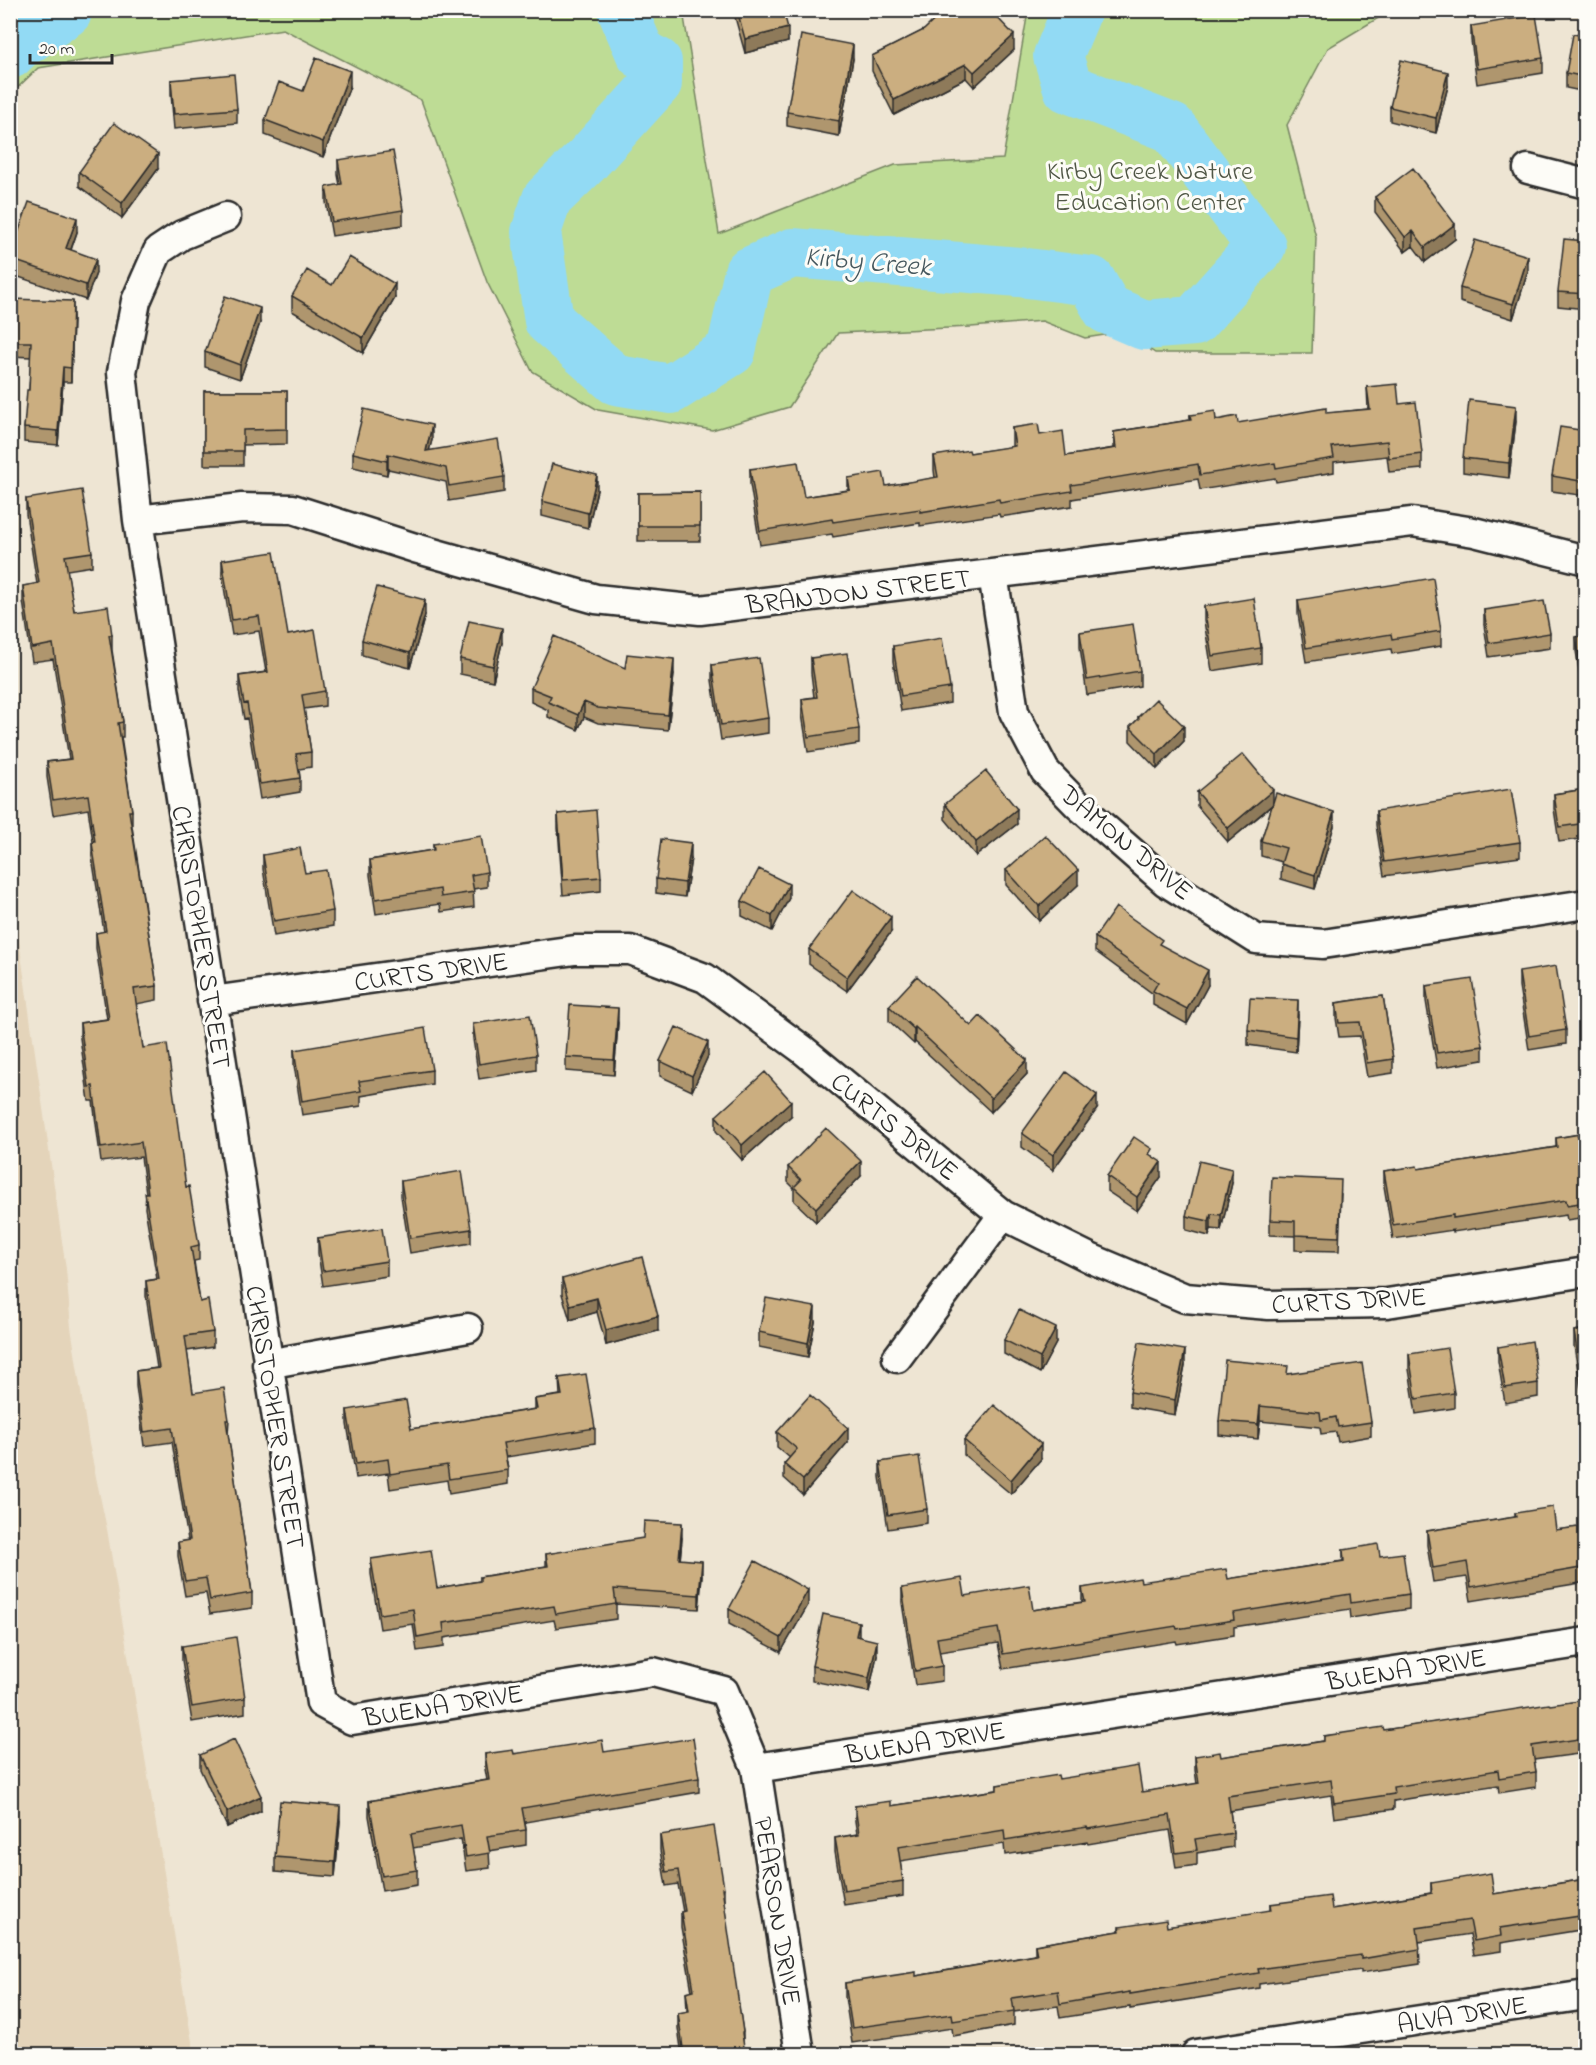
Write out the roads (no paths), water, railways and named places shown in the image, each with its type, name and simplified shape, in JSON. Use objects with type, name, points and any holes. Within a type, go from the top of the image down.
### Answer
[{"type":"street","points":[[1528,169],[1586,184]]},
{"type":"street","name":"CHRISTOPHER STREET","points":[[226,217],[182,235],[158,251],[136,301],[122,372],[138,520],[321,1703]]},
{"type":"street","name":"BRANDON STREET","points":[[138,520],[242,508],[293,509],[415,548],[596,599],[700,610],[1412,522],[1474,532],[1586,560]]},
{"type":"street","name":"DAMON DRIVE","points":[[993,574],[1014,712],[1045,771],[1078,805],[1166,882],[1256,939],[1323,944],[1586,904]]},
{"type":"street","name":"CURTS DRIVE","points":[[212,1001],[574,950],[630,950],[705,978],[802,1049],[1003,1215],[1092,1259],[1185,1298],[1269,1305],[1387,1303],[1586,1272]]},
{"type":"street","points":[[897,1358],[1003,1215]]},
{"type":"street","points":[[267,1364],[468,1328]]},
{"type":"street","name":"BUENA DRIVE","points":[[321,1703],[352,1720],[653,1672],[724,1691],[756,1768],[1586,1642]]},
{"type":"street","name":"PEARSON DRIVE","points":[[756,1768],[800,2055]]},
{"type":"street","name":"ALVA DRIVE","points":[[1196,2055],[1586,1995]]},
{"type":"waterway","name":"Kirby Creek","points":[[10,54],[67,10]]},
{"type":"waterway","name":"Kirby Creek","points":[[622,10],[641,54],[657,62],[657,83],[586,161],[547,199],[536,232],[549,321],[616,380],[671,389],[731,351],[749,272],[792,253],[1019,272],[1091,281],[1107,309],[1144,325],[1194,321],[1261,246],[1172,128],[1068,88],[1058,56],[1077,10]]},
{"type":"park label","name":"Kirby Creek Nature Education Center","points":[[1150,186]]}]
